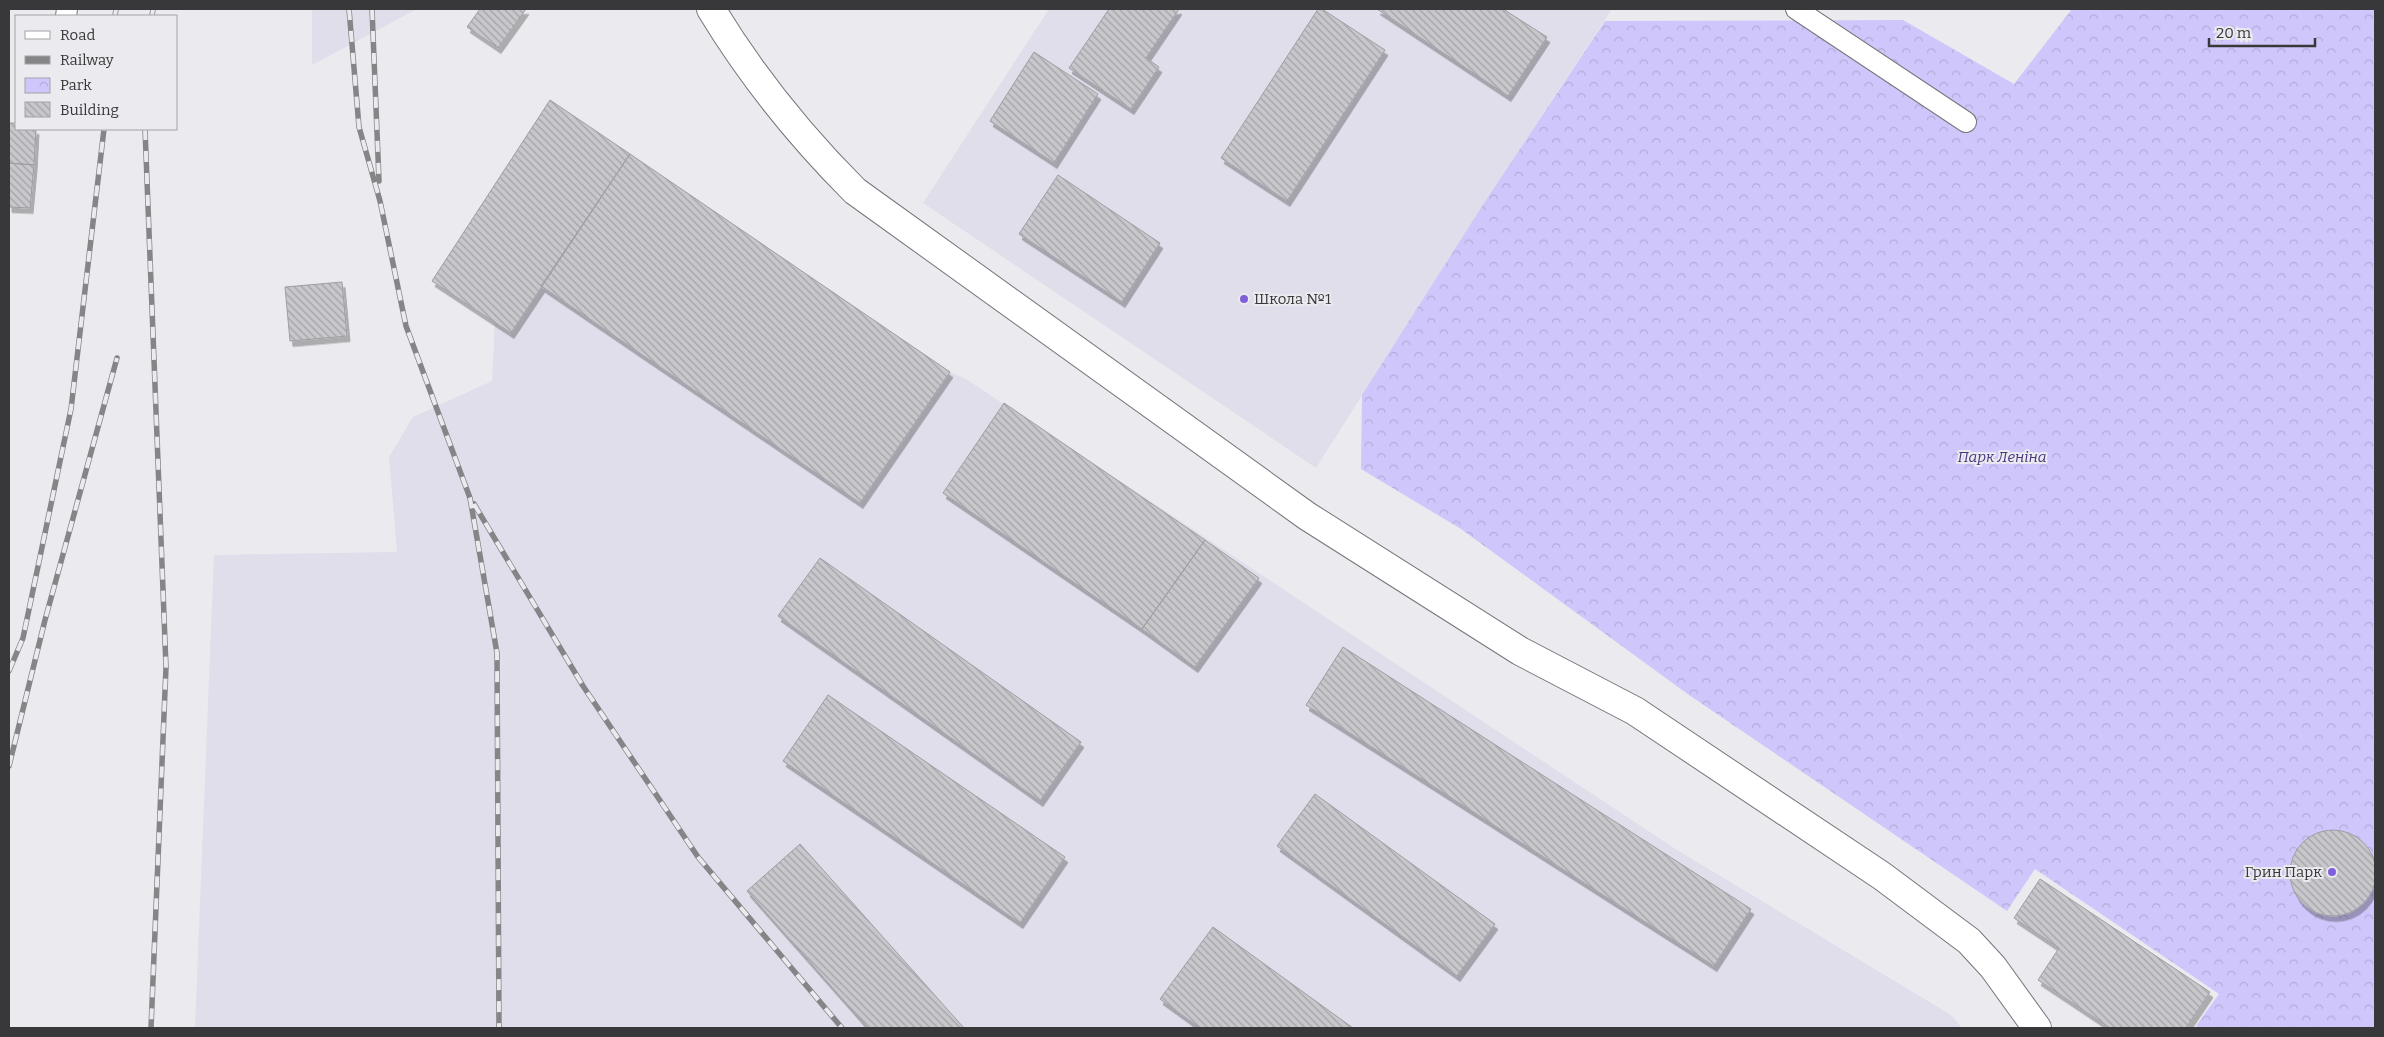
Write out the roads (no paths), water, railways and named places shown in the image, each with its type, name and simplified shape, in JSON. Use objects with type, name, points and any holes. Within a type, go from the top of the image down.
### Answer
[{"type":"street","points":[[711,9],[736,51],[806,138],[856,191],[1307,516],[1520,651],[1635,711],[1890,882],[1969,942],[1993,967],[2037,1028]]},
{"type":"lane","points":[[1796,9],[1966,122]]},
{"type":"railway","points":[[115,15],[116,9]]},
{"type":"railway","points":[[152,15],[153,9]]},
{"type":"railway","points":[[349,9],[359,127],[380,201],[406,326],[470,498],[497,653],[499,1028]]},
{"type":"railway","points":[[372,9],[379,181]]},
{"type":"railway","points":[[9,671],[23,638],[71,409],[104,130]]},
{"type":"railway","points":[[145,130],[166,667],[151,1028]]},
{"type":"railway","points":[[9,766],[45,620],[117,358]]},
{"type":"railway","points":[[474,504],[583,686],[698,857],[842,1028]]},
{"type":"place","name":"Школа №1","points":[[1244,299]]},
{"type":"place","name":"Грин Парк","points":[[2332,872]]},
{"type":"park label","name":"Парк Леніна","points":[[2002,457]]}]
